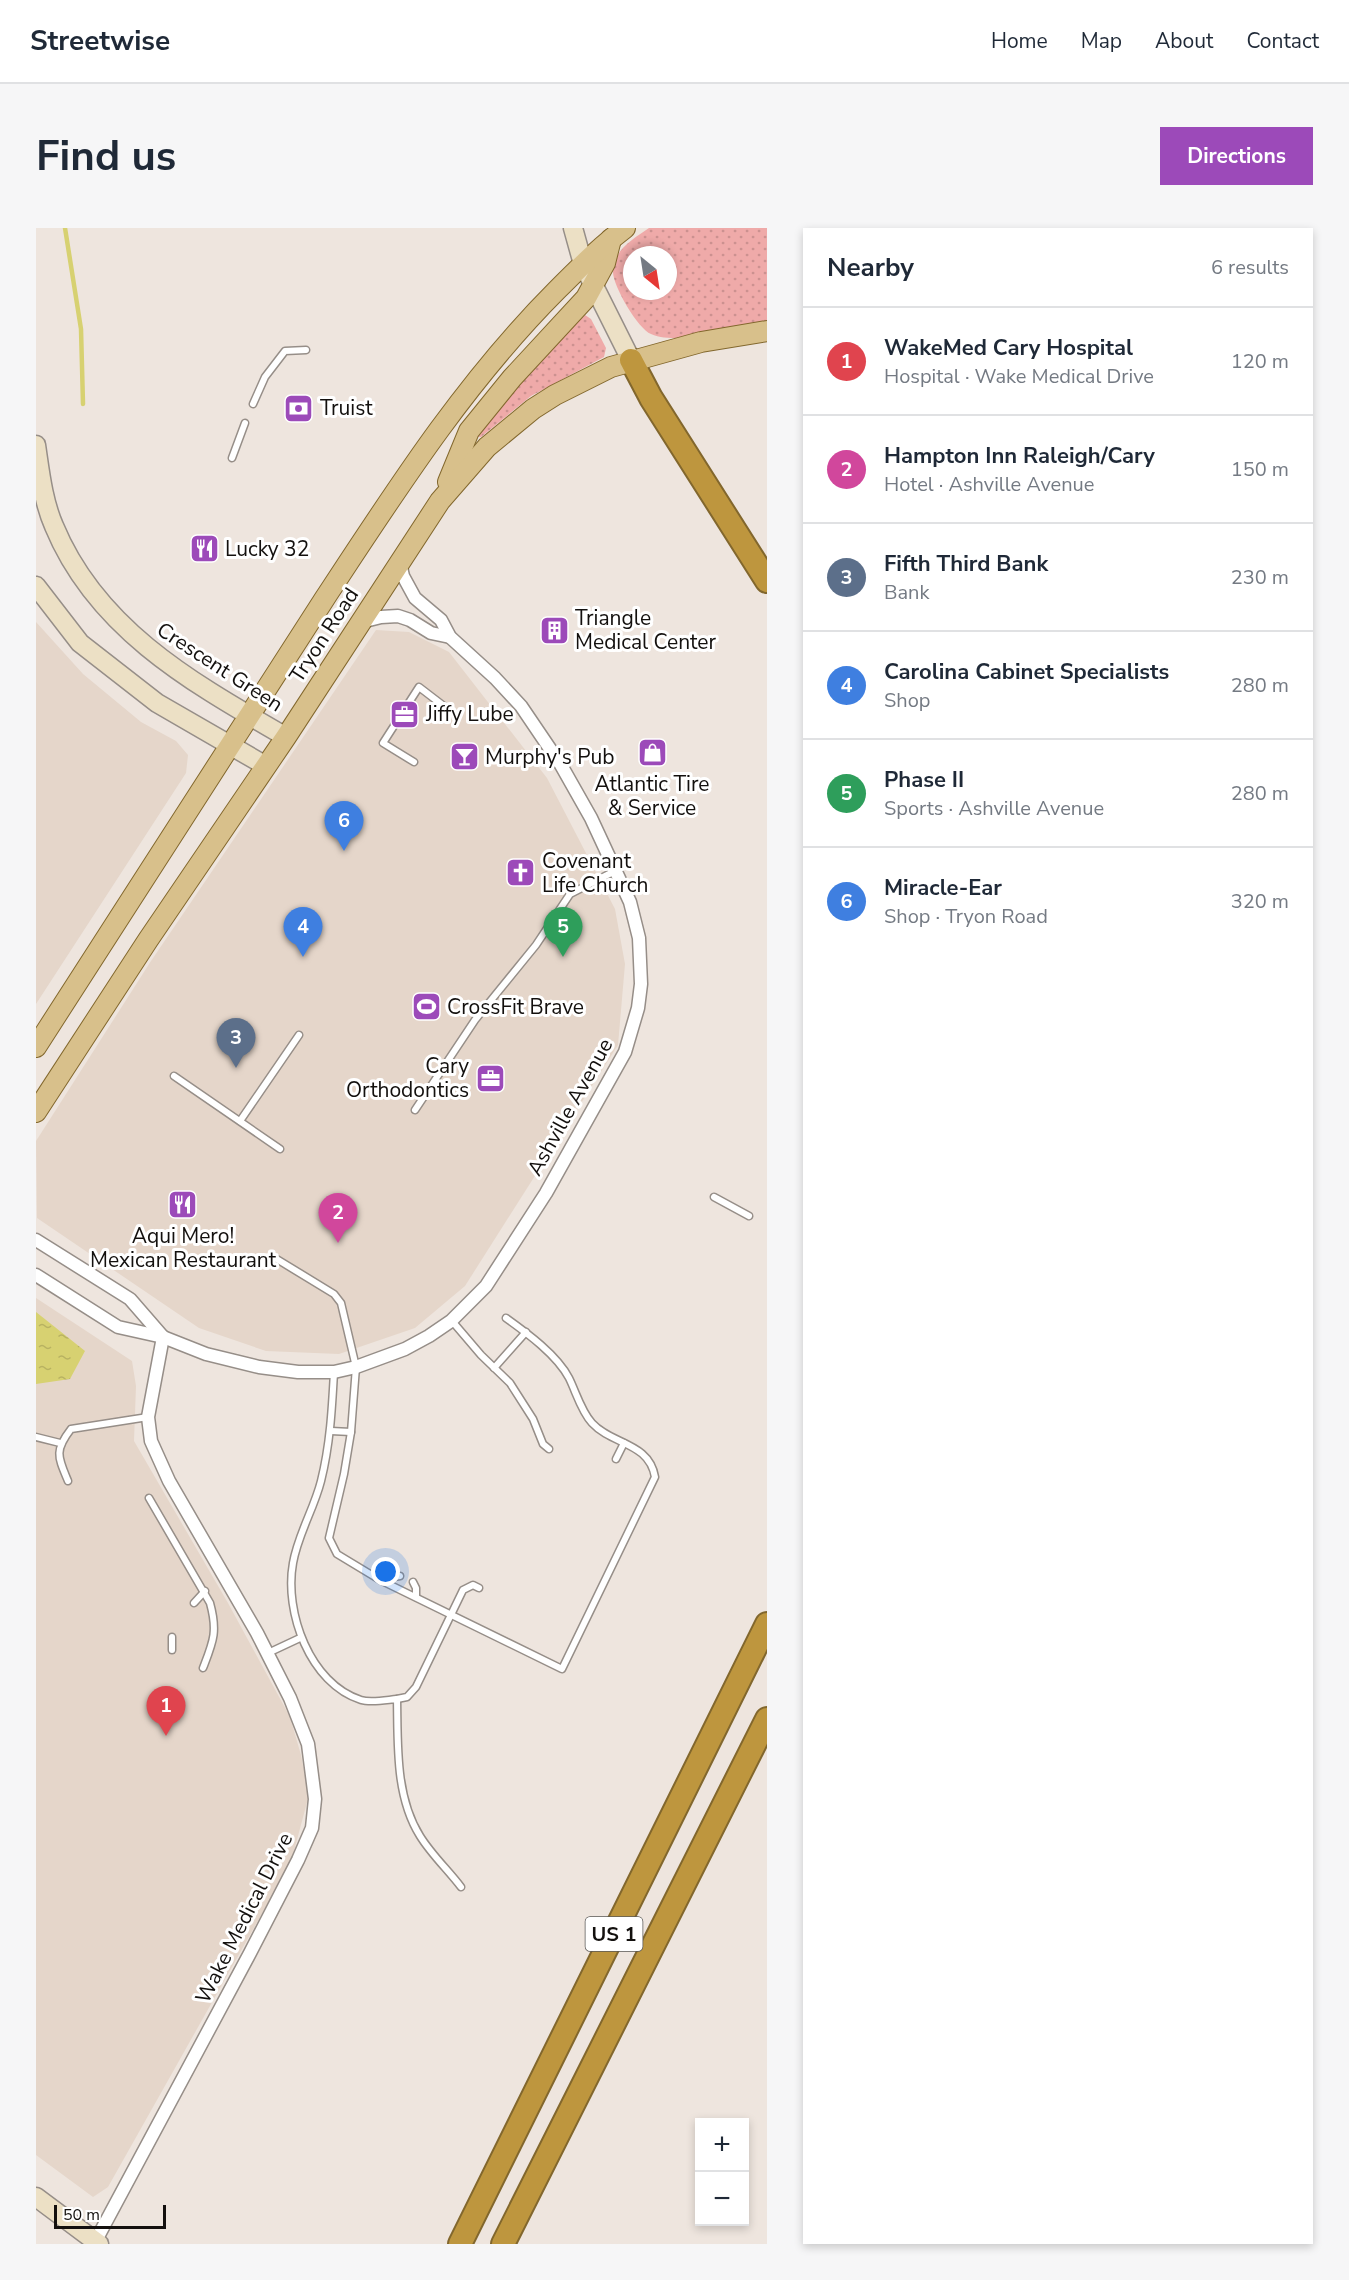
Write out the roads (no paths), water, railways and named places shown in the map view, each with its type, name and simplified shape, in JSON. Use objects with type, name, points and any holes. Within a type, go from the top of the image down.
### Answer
[{"type":"highway","points":[[631,360],[651,398],[767,581]]},
{"type":"highway","name":"US 1","points":[[460,2244],[767,1624]]},
{"type":"highway","name":"US 1","points":[[503,2244],[767,1719]]},
{"type":"main road","name":"Tryon Road","points":[[36,1047],[380,514],[456,405],[514,334],[615,232]]},
{"type":"main road","points":[[440,501],[469,431],[519,371],[577,309],[605,264],[615,232]]},
{"type":"main road","name":"Tryon Road","points":[[36,1112],[148,940],[286,737],[440,501],[459,476],[487,447],[533,409],[584,379],[631,360],[701,342],[767,331]]},
{"type":"street","points":[[573,228],[583,264],[631,360]]},
{"type":"street","name":"Crescent Green","points":[[36,446],[38,492],[72,562],[89,590],[140,642],[188,677],[286,737]]},
{"type":"street","name":"Ashville Avenue","points":[[36,1275],[118,1327],[163,1337],[206,1354],[259,1367],[298,1372],[334,1372],[356,1367],[405,1349],[451,1321],[486,1286],[546,1193],[625,1052],[638,1008],[641,984],[641,956],[630,902],[591,818],[561,765],[521,706],[495,678],[450,637],[441,620],[415,598],[403,576],[400,563]]},
{"type":"street","points":[[36,586],[80,643],[158,703],[266,765]]},
{"type":"street","name":"Ashville Avenue","points":[[361,622],[398,616],[410,620],[431,633],[450,637]]},
{"type":"street","name":"Ashville Avenue","points":[[36,1240],[130,1299],[163,1337]]},
{"type":"street","name":"Wake Medical Drive","points":[[96,2243],[250,1953],[312,1828],[315,1799],[308,1744],[290,1698],[268,1653],[169,1481],[152,1441],[148,1417],[163,1337]]},
{"type":"street","points":[[36,2197],[96,2243]]},
{"type":"lane","points":[[253,404],[265,377],[285,351],[306,351]]},
{"type":"lane","points":[[231,458],[245,423]]},
{"type":"lane","points":[[414,762],[383,742],[419,687],[449,710]]},
{"type":"lane","points":[[415,1110],[475,1020],[536,945],[570,894],[615,870]]},
{"type":"lane","points":[[240,1121],[299,1035]]},
{"type":"lane","points":[[174,1076],[280,1149]]},
{"type":"lane","points":[[714,1197],[749,1216]]},
{"type":"lane","points":[[276,1258],[334,1294],[341,1303],[356,1367],[351,1432],[329,1538],[337,1554],[380,1580],[562,1668],[655,1477],[647,1456],[593,1424],[586,1415],[568,1375],[535,1338],[506,1318]]},
{"type":"lane","points":[[451,1321],[510,1383],[533,1419],[543,1444],[549,1449]]},
{"type":"lane","points":[[494,1368],[525,1332]]},
{"type":"lane","points":[[334,1372],[331,1431],[321,1483],[302,1530],[292,1564],[291,1585],[300,1638],[314,1662],[336,1688],[362,1701],[407,1697],[416,1687],[463,1590],[473,1585],[480,1588]]},
{"type":"lane","points":[[68,1481],[58,1456],[60,1443],[71,1430],[148,1417]]},
{"type":"lane","points":[[331,1431],[351,1432]]},
{"type":"lane","points":[[36,1437],[60,1443]]},
{"type":"lane","points":[[616,1459],[624,1443]]},
{"type":"lane","points":[[149,1498],[204,1591],[214,1617],[215,1637],[202,1668]]},
{"type":"lane","points":[[380,1580],[400,1576]]},
{"type":"lane","points":[[413,1582],[416,1597]]},
{"type":"lane","points":[[194,1603],[204,1591]]},
{"type":"lane","points":[[172,1636],[172,1650]]},
{"type":"lane","points":[[268,1653],[300,1638]]},
{"type":"lane","points":[[397,1699],[398,1755],[404,1798],[420,1836],[461,1887]]},
{"type":"water","points":[[36,1312],[85,1351],[70,1379],[36,1384]]},
{"type":"waterway","points":[[65,228],[81,329],[83,404]]},
{"type":"place","name":"Truist","points":[[299,408]]},
{"type":"place","name":"Lucky 32","points":[[204,549]]},
{"type":"place","name":"Triangle Medical Center","points":[[554,630]]},
{"type":"place","name":"Jiffy Lube","points":[[405,714]]},
{"type":"place","name":"Atlantic Tire & Service","points":[[652,753]]},
{"type":"place","name":"Murphy's Pub","points":[[464,757]]},
{"type":"place","name":"Miracle-Ear","points":[[344,851]]},
{"type":"place","name":"Covenant Life Church","points":[[521,873]]},
{"type":"place","name":"Carolina Cabinet Specialists","points":[[303,957]]},
{"type":"place","name":"Phase II","points":[[563,957]]},
{"type":"place","name":"CrossFit Brave","points":[[426,1007]]},
{"type":"place","name":"Fifth Third Bank","points":[[236,1068]]},
{"type":"place","name":"Cary Orthodontics","points":[[490,1078]]},
{"type":"place","name":"Aqui Mero! Mexican Restaurant","points":[[183,1205]]},
{"type":"place","name":"Hampton Inn Raleigh/Cary","points":[[338,1243]]},
{"type":"place","name":"WakeMed Cary Hospital","points":[[166,1736]]}]
